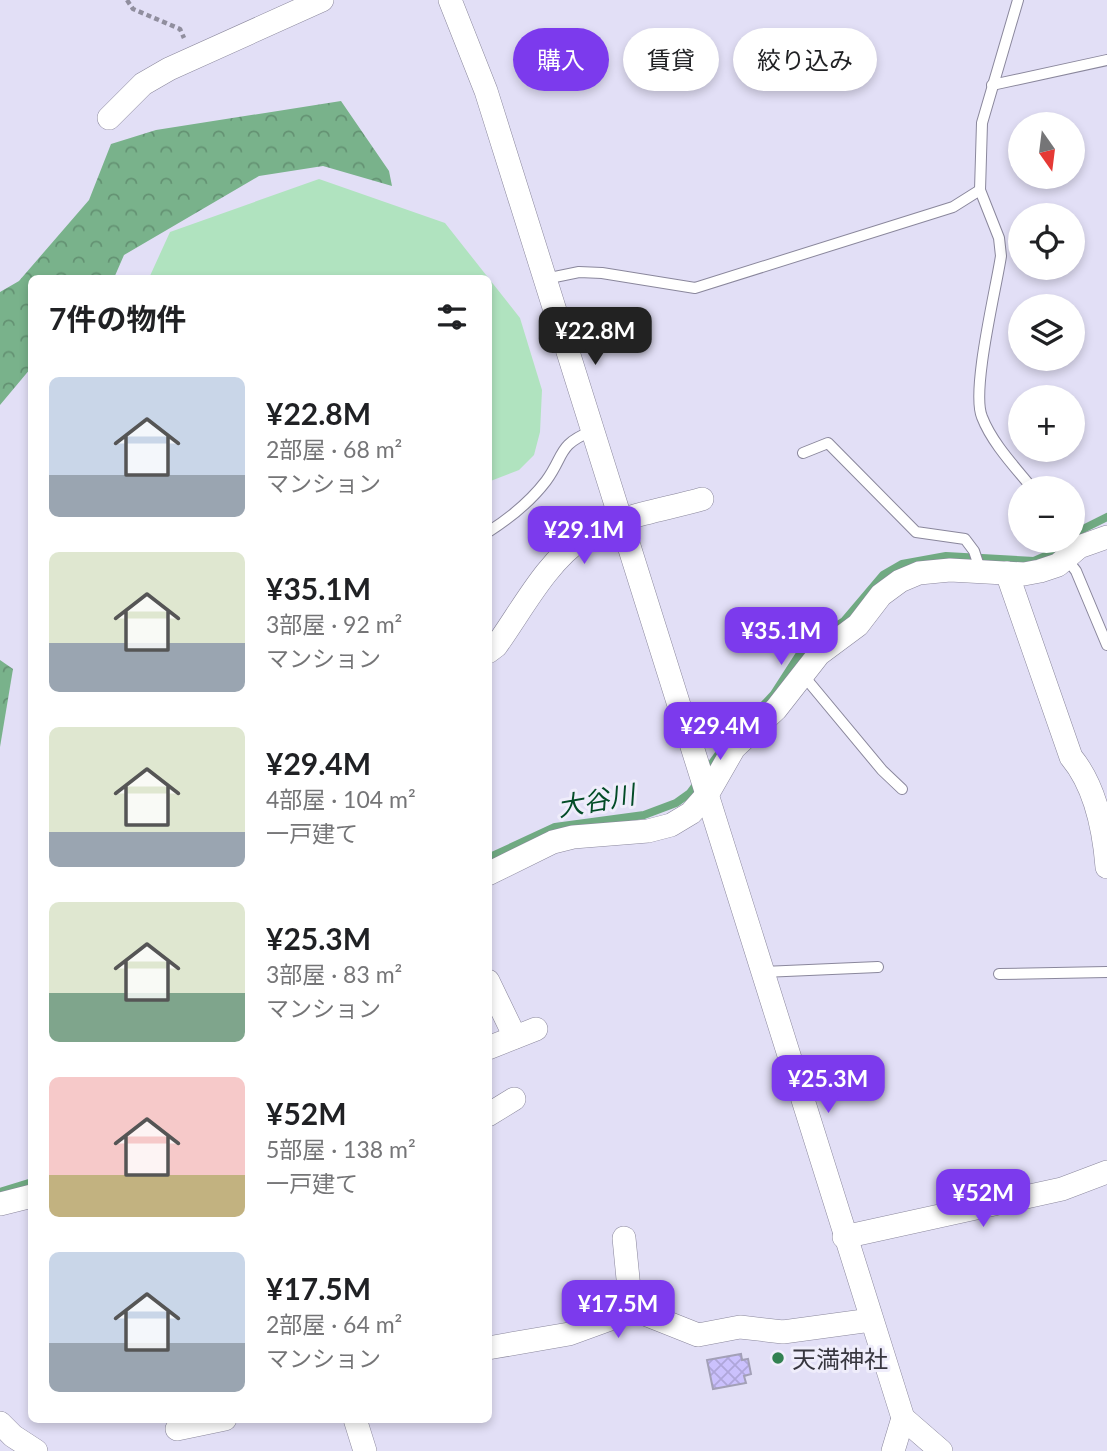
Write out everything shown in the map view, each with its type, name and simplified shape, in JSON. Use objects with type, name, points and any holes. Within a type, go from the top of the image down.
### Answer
[{"type":"street","points":[[109,118],[143,84],[193,58],[322,0]]},
{"type":"street","points":[[450,0],[486,90],[706,791],[760,972],[903,1419],[940,1451]]},
{"type":"street","points":[[492,649],[558,560],[584,537],[621,521],[702,499]]},
{"type":"street","points":[[1085,544],[1107,537]]},
{"type":"street","points":[[492,872],[553,842],[573,837],[648,831],[671,825],[691,813],[734,748],[776,709],[819,654],[858,625],[881,595],[900,581],[919,573],[1040,571],[1058,565],[1069,553]]},
{"type":"street","points":[[1007,573],[1071,757],[1081,769],[1100,820],[1107,867]]},
{"type":"street","points":[[492,986],[526,1033],[492,1046]]},
{"type":"street","points":[[492,1112],[513,1099]]},
{"type":"street","points":[[844,1237],[1062,1189],[1107,1172]]},
{"type":"street","points":[[0,1204],[28,1198]]},
{"type":"street","points":[[624,1238],[629,1289],[635,1310]]},
{"type":"street","points":[[492,1347],[569,1334],[635,1310],[698,1335],[740,1327],[783,1332],[871,1320]]},
{"type":"street","points":[[893,1451],[903,1419]]},
{"type":"street","points":[[0,1423],[13,1436],[36,1451]]},
{"type":"street","points":[[177,1433],[211,1423]]},
{"type":"street","points":[[356,1423],[365,1451]]},
{"type":"lane","points":[[1018,0],[982,122],[980,190],[999,237],[1001,256],[979,390],[981,416],[1005,455],[1022,476]]},
{"type":"lane","points":[[992,85],[1107,60]]},
{"type":"lane","points":[[545,279],[579,272],[602,273],[695,288],[953,207],[980,190]]},
{"type":"lane","points":[[492,530],[512,517],[547,480],[572,439],[592,430]]},
{"type":"lane","points":[[803,453],[828,443],[916,532],[965,539],[975,551],[981,572]]},
{"type":"lane","points":[[1074,553],[1076,571],[1107,645]]},
{"type":"lane","points":[[803,675],[882,770],[902,789]]},
{"type":"lane","points":[[760,972],[878,967]]},
{"type":"lane","points":[[999,974],[1107,972]]},
{"type":"path","points":[[127,0],[133,9],[180,29],[193,58]]},
{"type":"green space","points":[[341,101],[389,171],[392,186],[323,166],[259,176],[124,255],[115,275],[28,275],[28,372],[0,405],[0,292],[19,281],[89,200],[111,144],[156,130]]},
{"type":"green space","points":[[319,179],[445,223],[486,275],[150,275],[170,232]]},
{"type":"green space","points":[[492,283],[520,318],[542,390],[540,432],[534,455],[519,470],[492,480]]},
{"type":"green space","points":[[0,660],[13,669],[0,747]]},
{"type":"building","points":[[741,1354],[742,1360],[748,1359],[751,1374],[744,1376],[746,1383],[713,1389],[707,1360]]},
{"type":"waterway","name":"大谷川","points":[[1085,528],[1107,517]]},
{"type":"waterway","name":"大谷川","points":[[758,711],[774,694],[805,646],[844,621],[883,575],[902,564],[946,556],[1034,561],[1051,553]]},
{"type":"waterway","name":"大谷川","points":[[492,856],[555,827],[644,815],[676,803],[690,793],[721,751]]},
{"type":"waterway","name":"大谷川","points":[[0,1192],[28,1183]]},
{"type":"place","name":"天満神社","points":[[778,1358]]}]
